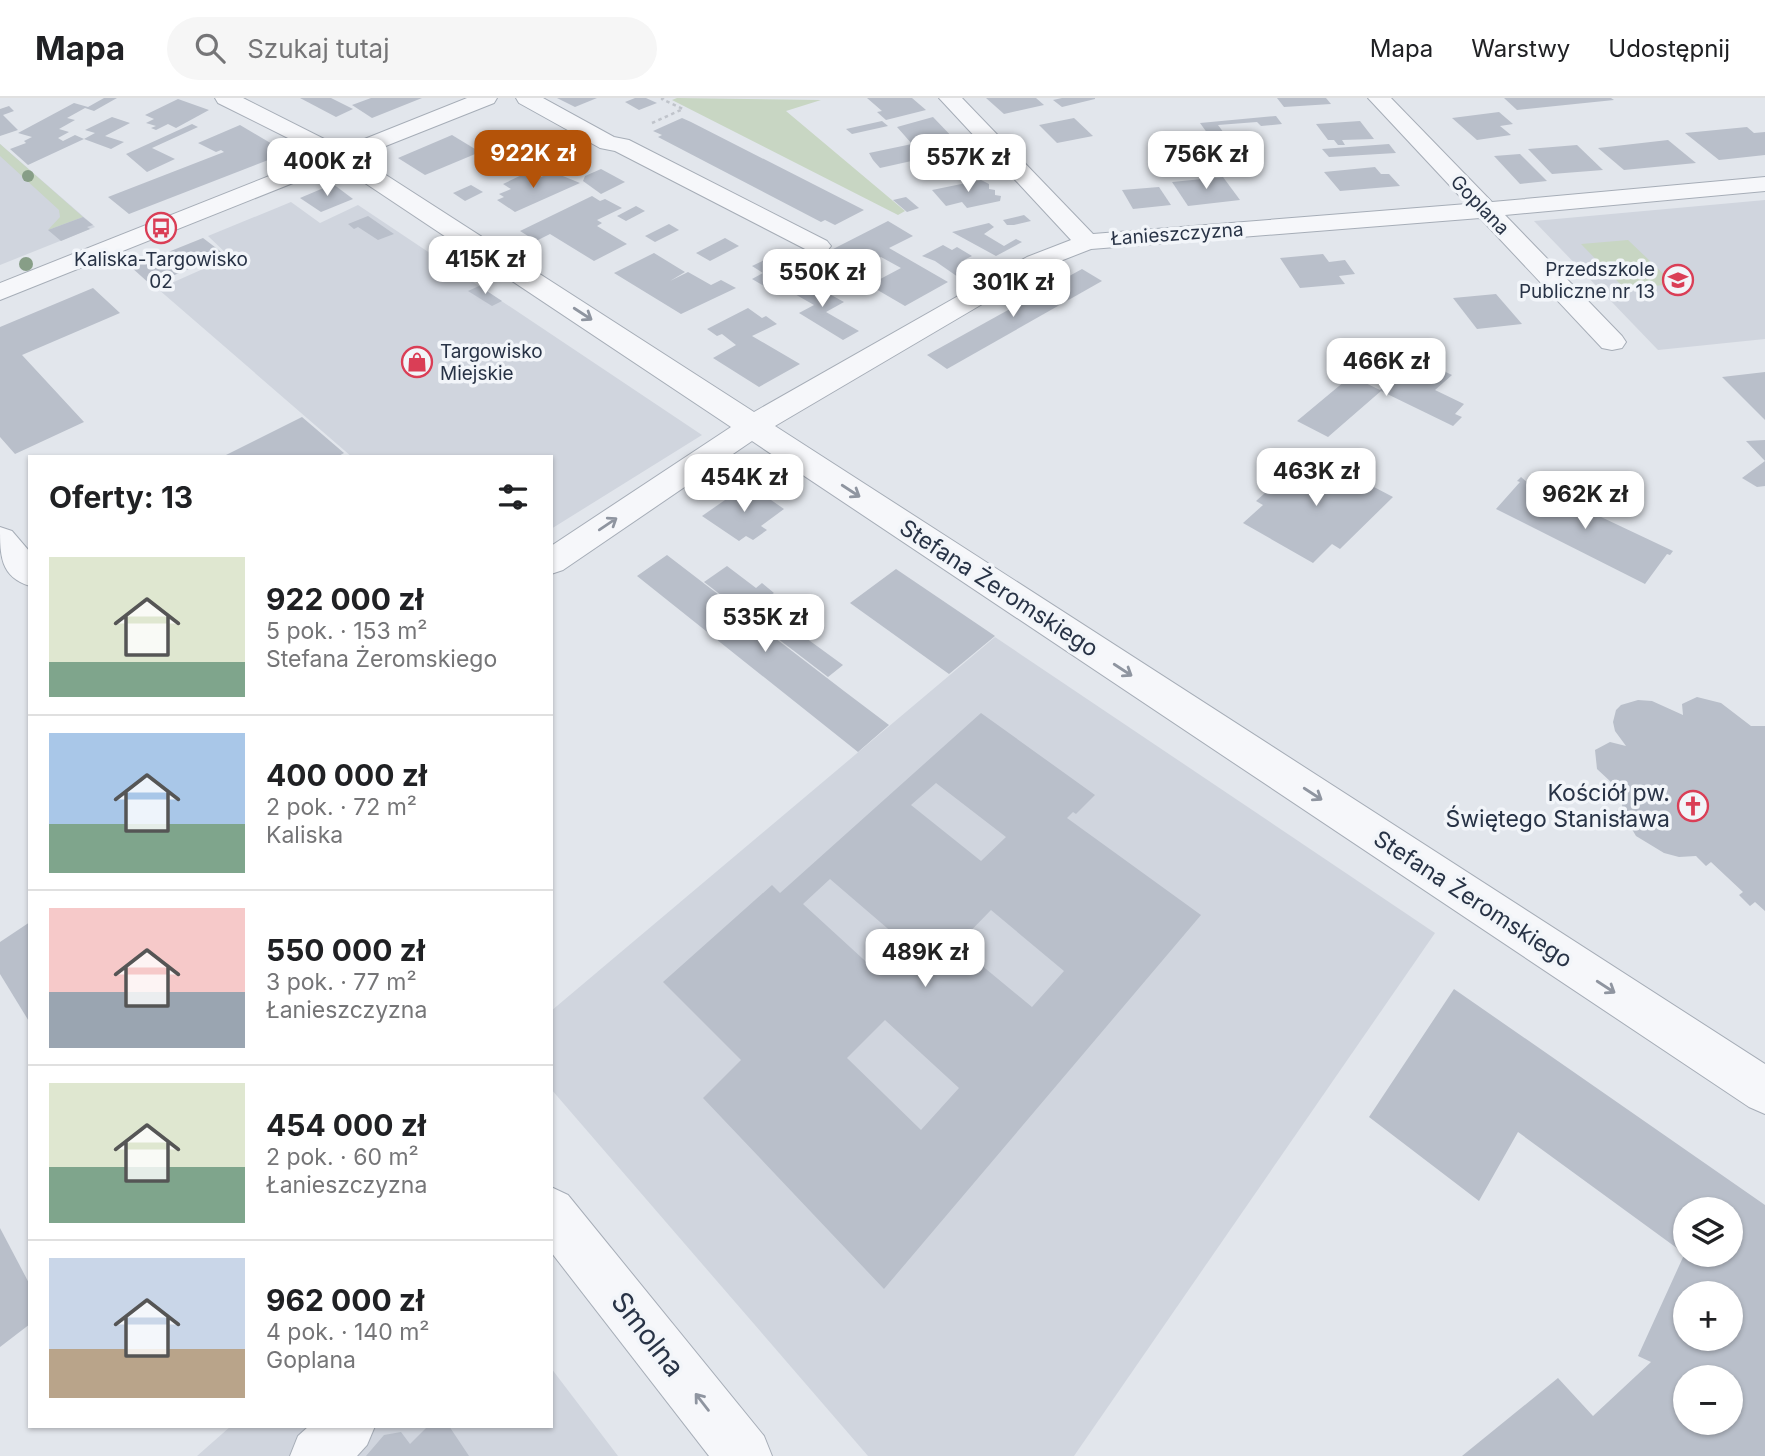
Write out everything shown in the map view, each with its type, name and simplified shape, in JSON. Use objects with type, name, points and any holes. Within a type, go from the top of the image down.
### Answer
[{"type":"street","name":"Stefana Żeromskiego","points":[[226,98],[341,156],[1765,1091]]},
{"type":"street","points":[[1,290],[485,98]]},
{"type":"street","points":[[527,98],[608,143],[621,145],[818,246]]},
{"type":"street","points":[[950,98],[1087,242]]},
{"type":"street","name":"Goplana","points":[[1379,98],[1612,342]]},
{"type":"street","name":"Łanieszczyzna","points":[[553,561],[753,426],[1037,262],[1087,242],[1765,184]]},
{"type":"street","points":[[0,539],[28,572]]},
{"type":"street","name":"Smolna","points":[[553,1219],[744,1456]]},
{"type":"street","points":[[318,1456],[346,1428]]},
{"type":"shaded area","points":[[0,144],[93,225],[95,227],[0,265]]},
{"type":"shaded area","name":"Przedszkole Publiczne nr 13","points":[[1765,200],[1765,339],[1658,350],[1534,221]]},
{"type":"shaded area","name":"Targowisko Miejskie","points":[[291,202],[320,223],[358,205],[702,435],[553,528],[553,455],[350,455],[158,289],[230,257],[208,236]]},
{"type":"shaded area","points":[[995,637],[1435,933],[1074,1456],[868,1456],[553,1091],[553,1009]]},
{"type":"shaded area","points":[[553,1371],[618,1456],[197,1456],[229,1428],[553,1428]]},
{"type":"green space","points":[[672,100],[821,100],[786,111],[905,211],[898,215]]},
{"type":"green space","points":[[0,144],[83,217],[48,230],[60,217],[59,210],[0,156]]},
{"type":"green space","points":[[1628,240],[1674,284],[1625,289],[1581,244]]},
{"type":"building","points":[[104,98],[117,98],[94,111],[85,108],[67,118],[75,120],[59,129],[69,132],[58,138],[63,141],[75,135],[84,139],[28,165],[10,149],[26,143],[24,141],[32,137],[18,133],[74,103],[88,107]]},
{"type":"building","points":[[300,98],[331,98],[353,109],[336,117]]},
{"type":"building","points":[[371,98],[422,98],[372,118],[352,105]]},
{"type":"building","points":[[557,98],[597,98],[575,107]]},
{"type":"building","points":[[646,98],[657,103],[639,110],[625,102]]},
{"type":"building","points":[[867,98],[912,98],[926,110],[886,120],[877,112],[882,111]]},
{"type":"building","points":[[986,98],[1036,98],[1044,105],[1004,114]]},
{"type":"building","points":[[1277,98],[1326,98],[1331,104],[1284,107]]},
{"type":"building","points":[[1504,98],[1611,98],[1614,100],[1517,110]]},
{"type":"building","points":[[178,99],[209,110],[176,128],[168,124],[156,130],[151,128],[156,126],[146,123],[154,119],[145,115]]},
{"type":"building","points":[[1095,99],[1062,107],[1053,100]]},
{"type":"building","points":[[9,106],[14,111],[3,115],[18,130],[0,136],[0,109]]},
{"type":"building","points":[[1499,112],[1513,124],[1500,126],[1511,135],[1477,140],[1452,118]]},
{"type":"building","points":[[1276,116],[1282,124],[1261,126],[1257,122],[1218,125],[1238,152],[1247,152],[1258,167],[1234,170],[1200,123]]},
{"type":"building","points":[[112,117],[130,123],[105,136],[124,142],[111,149],[84,139],[95,133],[85,130]]},
{"type":"building","points":[[933,117],[984,172],[943,180],[921,155],[913,157],[916,160],[880,168],[873,160],[869,153],[912,144],[897,127]]},
{"type":"building","points":[[682,118],[864,210],[835,225],[825,220],[821,222],[658,137],[662,135],[653,131]]},
{"type":"building","points":[[1074,118],[1093,136],[1057,143],[1039,125]]},
{"type":"building","points":[[882,121],[888,126],[852,134],[846,129]]},
{"type":"building","points":[[1360,121],[1374,139],[1342,140],[1345,145],[1328,140],[1316,124]]},
{"type":"building","points":[[192,124],[198,127],[152,148],[175,159],[147,172],[126,154]]},
{"type":"building","points":[[240,125],[284,151],[281,155],[129,214],[108,197],[224,152],[216,152],[198,143]]},
{"type":"building","points":[[1747,127],[1754,133],[1765,132],[1765,155],[1719,160],[1685,133]]},
{"type":"building","points":[[452,135],[480,152],[425,175],[398,158]]},
{"type":"building","points":[[546,138],[562,147],[540,158],[523,148]]},
{"type":"building","points":[[1668,140],[1696,163],[1624,170],[1598,148]]},
{"type":"building","points":[[1389,144],[1396,153],[1329,157],[1322,149]]},
{"type":"building","points":[[1577,145],[1603,170],[1552,174],[1528,149]]},
{"type":"building","points":[[1520,154],[1547,181],[1520,184],[1494,156]]},
{"type":"building","points":[[1375,167],[1381,174],[1389,174],[1400,186],[1340,191],[1324,172]]},
{"type":"building","points":[[601,169],[625,182],[601,194],[583,181],[585,176]]},
{"type":"building","points":[[553,172],[580,183],[515,212],[497,200],[504,197],[499,194],[511,189],[503,184],[526,173],[536,179]]},
{"type":"building","points":[[1223,177],[1240,200],[1188,206],[1172,182]]},
{"type":"building","points":[[981,180],[989,184],[989,189],[995,190],[995,195],[1001,196],[1000,201],[967,208],[962,202],[946,206],[932,190]]},
{"type":"building","points":[[333,184],[353,199],[321,212],[300,198]]},
{"type":"building","points":[[471,185],[483,192],[465,201],[453,193]]},
{"type":"building","points":[[1159,187],[1171,205],[1133,209],[1122,190]]},
{"type":"building","points":[[592,196],[622,208],[597,220],[602,223],[597,226],[627,244],[594,261],[550,234],[536,241],[520,231]]},
{"type":"building","points":[[906,197],[919,208],[907,212],[893,200]]},
{"type":"building","points":[[636,206],[645,211],[626,221],[617,216]]},
{"type":"building","points":[[1024,215],[1031,221],[1007,225],[1003,220]]},
{"type":"building","points":[[368,216],[394,234],[378,240],[348,224]]},
{"type":"building","points":[[83,217],[93,225],[87,227],[90,229],[61,241],[48,230]]},
{"type":"building","points":[[888,221],[913,236],[889,248],[948,282],[905,306],[869,285],[901,268],[881,257],[870,262],[857,255],[809,280],[792,270]]},
{"type":"building","points":[[989,223],[994,227],[984,234],[1004,246],[1016,239],[1022,242],[996,256],[952,232]]},
{"type":"building","points":[[669,224],[679,230],[655,242],[645,236]]},
{"type":"building","points":[[203,238],[224,254],[151,285],[131,267]]},
{"type":"building","points":[[725,238],[739,246],[710,261],[696,253]]},
{"type":"building","points":[[943,245],[952,250],[957,247],[972,256],[964,260],[977,267],[958,277],[935,261],[922,256]]},
{"type":"building","points":[[654,253],[685,272],[670,281],[688,272],[711,285],[721,280],[736,288],[681,314],[614,273]]},
{"type":"building","points":[[1323,254],[1329,262],[1345,260],[1355,274],[1339,276],[1345,284],[1300,288],[1280,258]]},
{"type":"building","points":[[769,258],[793,269],[764,286],[752,279],[763,273],[752,266]]},
{"type":"building","points":[[1082,269],[1102,281],[947,369],[927,355]]},
{"type":"building","points":[[804,280],[844,302],[826,312],[859,331],[843,340],[799,313],[814,305],[786,289]]},
{"type":"building","points":[[479,286],[502,301],[492,306],[468,291]]},
{"type":"building","points":[[93,288],[120,313],[22,355],[84,422],[15,454],[0,437],[0,327]]},
{"type":"building","points":[[1496,294],[1522,324],[1477,329],[1453,298]]},
{"type":"building","points":[[748,308],[777,324],[752,336],[800,364],[759,387],[713,358],[736,345],[722,334],[717,336],[707,329]]},
{"type":"building","points":[[1416,358],[1452,375],[1435,390],[1464,404],[1455,414],[1462,417],[1453,426],[1381,391],[1328,437],[1297,421],[1351,376],[1380,390]]},
{"type":"building","points":[[1765,372],[1765,420],[1722,377]]},
{"type":"building","points":[[302,417],[344,453],[340,455],[226,455]]},
{"type":"building","points":[[1765,440],[1765,461],[1746,441]]},
{"type":"building","points":[[1310,453],[1348,473],[1352,470],[1356,473],[1353,476],[1393,497],[1340,549],[1332,544],[1313,563],[1243,523],[1263,505],[1256,501]]},
{"type":"building","points":[[1765,461],[1765,486],[1757,487],[1742,478]]},
{"type":"building","points":[[1521,477],[1673,551],[1670,555],[1667,554],[1645,584],[1496,509],[1520,482],[1517,481]]},
{"type":"building","points":[[748,484],[784,509],[761,526],[767,530],[753,540],[746,536],[739,541],[702,516]]},
{"type":"building","points":[[667,555],[889,725],[858,752],[637,576]]},
{"type":"building","points":[[727,566],[756,588],[762,583],[774,593],[768,597],[782,607],[773,614],[843,665],[828,677],[704,582]]},
{"type":"building","points":[[896,569],[995,636],[949,674],[850,603]]},
{"type":"building","name":"Kościół pw. Świętego Stanisława","points":[[1697,697],[1721,703],[1751,726],[1765,726],[1765,911],[1755,902],[1750,906],[1739,895],[1743,892],[1711,862],[1706,866],[1696,856],[1679,857],[1664,853],[1636,836],[1623,814],[1625,795],[1597,769],[1595,750],[1610,742],[1626,746],[1615,731],[1613,722],[1616,710],[1621,705],[1638,700],[1652,701],[1683,715],[1682,704]]},
{"type":"building","points":[[981,713],[1095,795],[1076,814],[1073,812],[1067,818],[1201,915],[884,1289],[703,1098],[741,1060],[663,982],[772,885],[780,893]],"holes":[[[936,783],[1006,837],[981,861],[911,805]],[[830,879],[901,940],[874,969],[803,904]],[[991,910],[1064,971],[1032,1007],[957,945]],[[885,1020],[959,1088],[921,1130],[847,1058]]]},
{"type":"building","points":[[28,923],[28,1020],[0,974],[0,942]]},
{"type":"building","points":[[1454,989],[1765,1205],[1765,1456],[1462,1456],[1558,1378],[1593,1416],[1651,1362],[1638,1356],[1679,1267],[1743,1267],[1743,1197],[1673,1197],[1673,1245],[1518,1132],[1479,1201],[1369,1117]]},
{"type":"building","points":[[0,1228],[28,1281],[28,1326],[0,1347]]},
{"type":"building","points":[[426,1428],[450,1428],[469,1456],[366,1456],[384,1435],[401,1432],[410,1444]]},
{"type":"place","name":"Kaliska-Targowisko 02","points":[[161,228]]},
{"type":"place","name":"Przedszkole Publiczne nr 13","points":[[1678,280]]},
{"type":"place","name":"Targowisko Miejskie","points":[[417,362]]},
{"type":"place","name":"Kościół pw. Świętego Stanisława","points":[[1693,806]]}]
